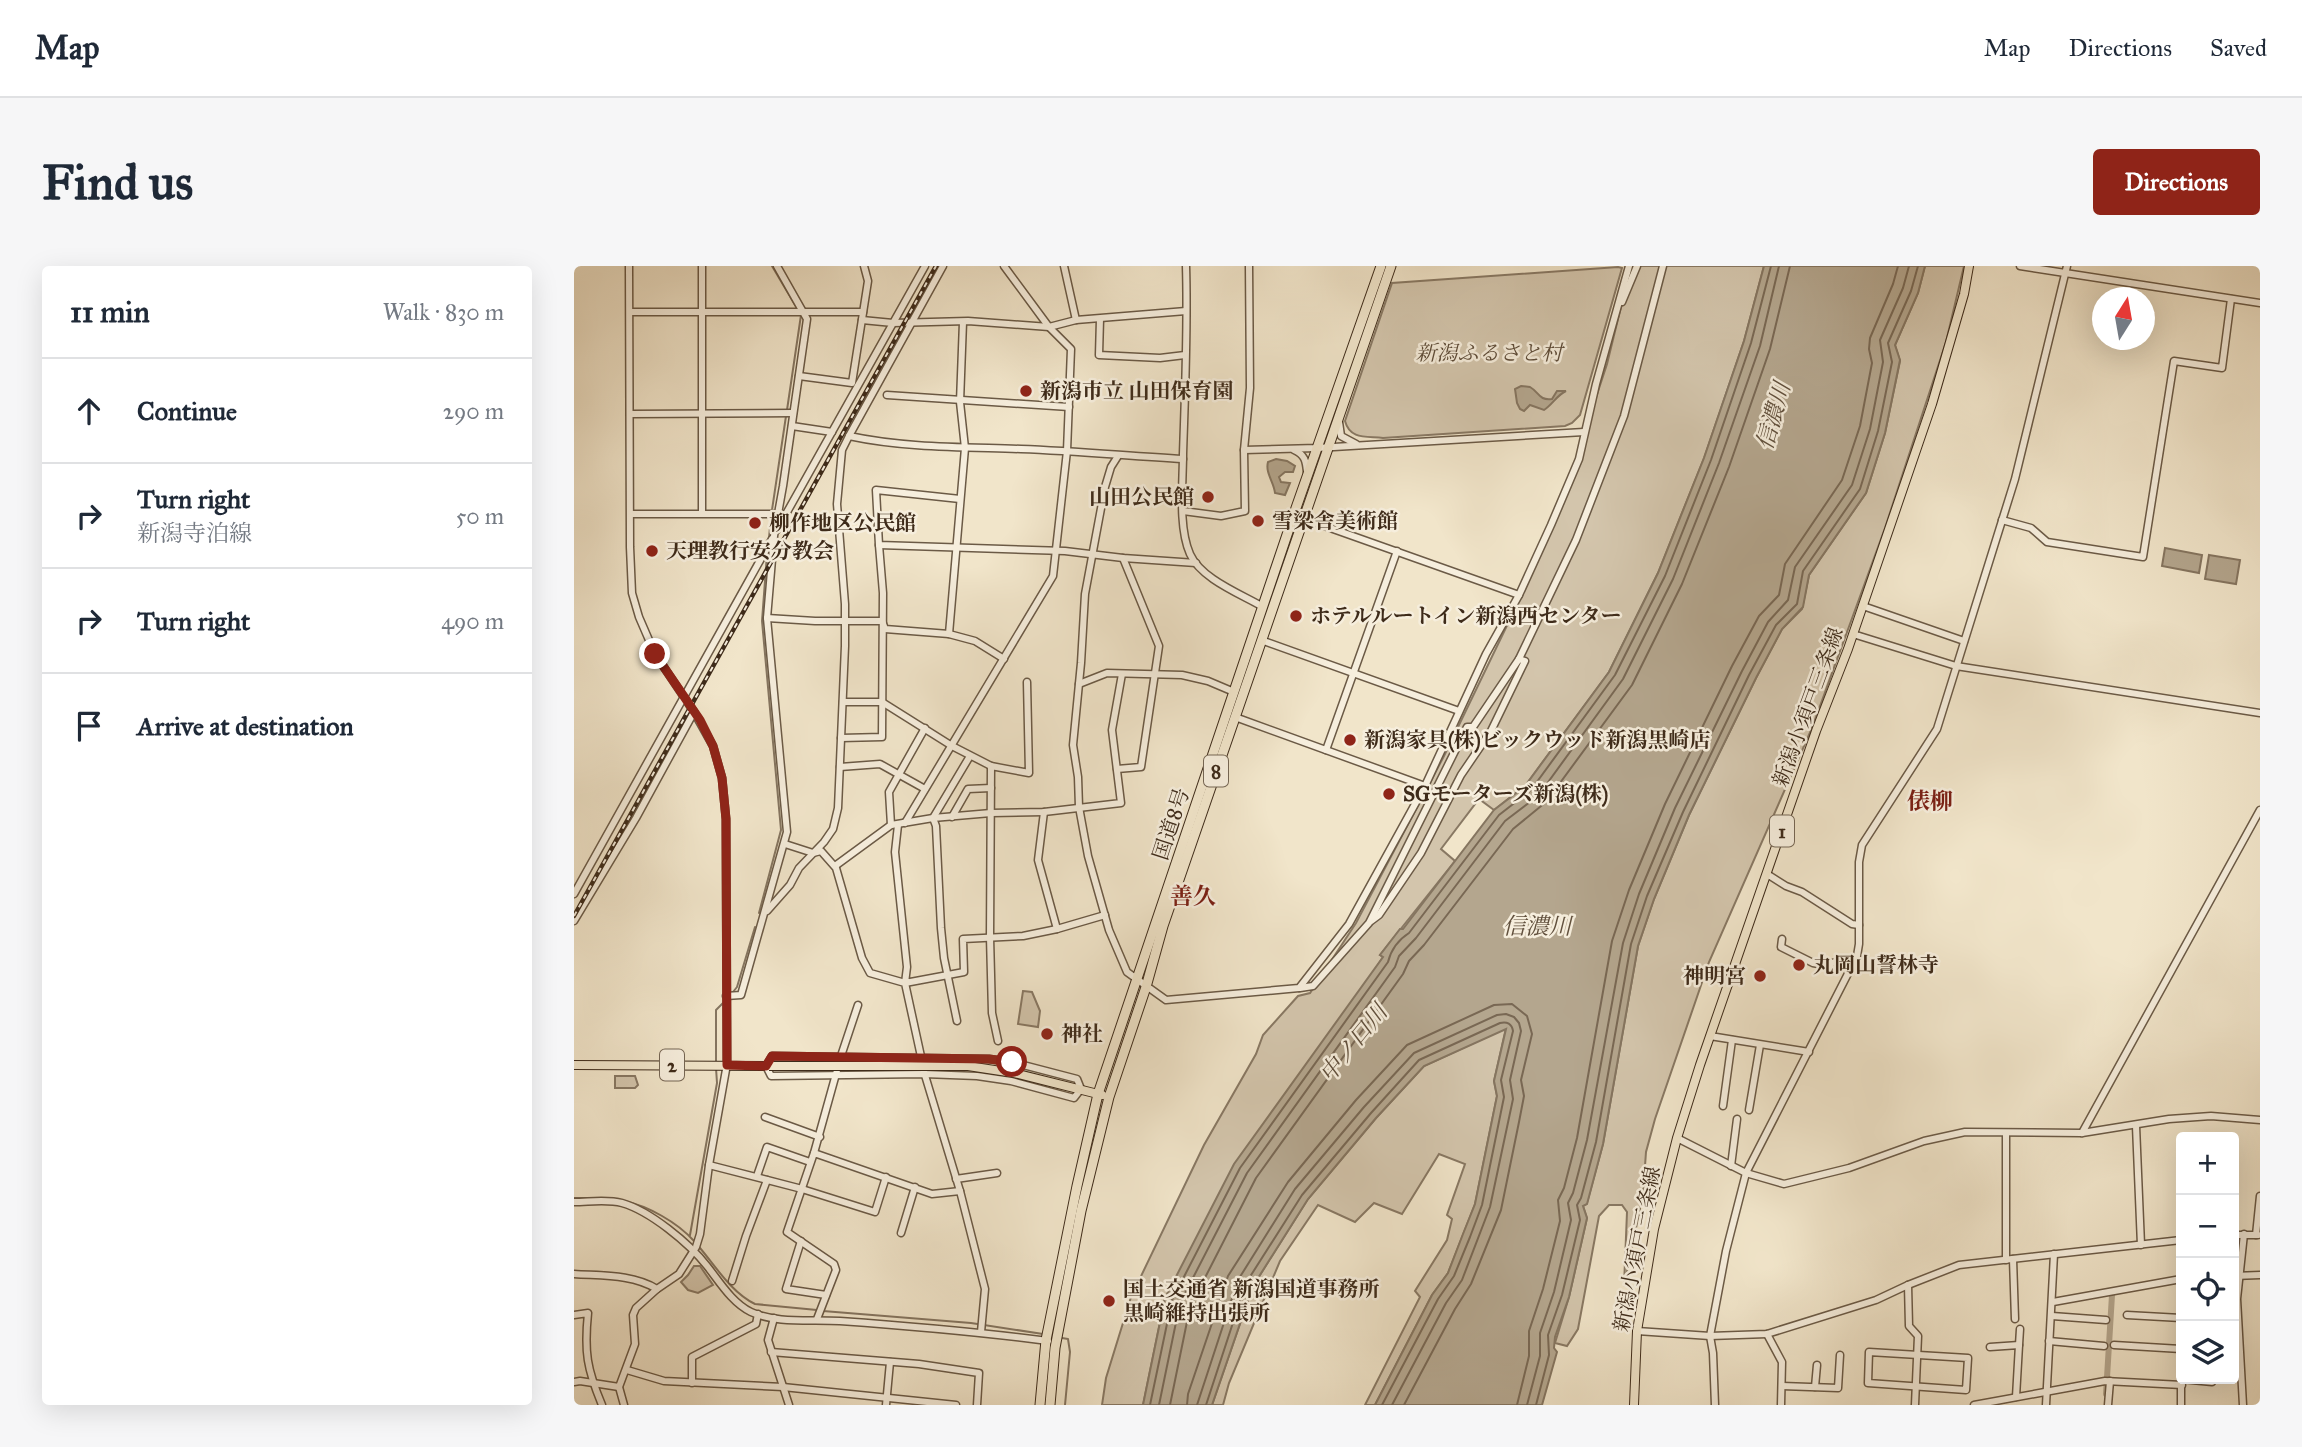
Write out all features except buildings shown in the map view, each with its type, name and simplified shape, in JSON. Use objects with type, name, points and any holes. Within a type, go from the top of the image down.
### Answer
[{"type":"highway","name":"国道8号","points":[[1050,1405],[1056,1342],[1081,1211],[1109,1097],[1146,987],[1163,926],[1261,640],[1293,515],[1381,266]]},
{"type":"highway","name":"国道8号","points":[[1041,1405],[1046,1340],[1098,1094],[1234,692],[1304,518],[1391,266]]},
{"type":"main road","name":"新潟小須戸三条線","points":[[1634,1405],[1637,1331],[1654,1229],[1677,1138],[1710,1036],[1932,404],[1964,294],[1969,266]]},
{"type":"main road","name":"2","points":[[574,1065],[968,1066],[1014,1073],[1109,1097]]},
{"type":"street","points":[[624,1405],[619,1387],[635,1344],[633,1315],[636,1308],[679,1274],[694,1252],[700,1234],[727,1065],[726,819],[722,778],[713,746],[655,654],[632,593],[629,266]]},
{"type":"street","points":[[702,266],[702,513]]},
{"type":"street","points":[[726,996],[741,995],[785,844],[787,818],[767,618],[774,536],[807,319],[805,311],[777,266]]},
{"type":"street","points":[[799,376],[852,383],[868,281],[864,266]]},
{"type":"street","points":[[574,894],[925,266]]},
{"type":"street","points":[[766,912],[833,829],[838,808],[845,604],[836,504],[842,450],[943,266]]},
{"type":"street","points":[[835,866],[898,824],[925,789],[1053,576],[1067,451],[1071,349],[1049,327],[1004,266]]},
{"type":"street","points":[[1064,266],[1076,320]]},
{"type":"street","points":[[1186,266],[1183,511],[1190,554],[1196,563],[1218,582],[1267,609]]},
{"type":"street","points":[[1183,511],[1221,516],[1245,510],[1244,450],[1250,388],[1249,266]]},
{"type":"street","points":[[1296,989],[1349,924],[1425,786],[1486,653],[1519,595],[1578,459],[1629,266]]},
{"type":"street","points":[[1614,319],[1637,266]]},
{"type":"street","points":[[1118,456],[1111,467],[1105,487],[1084,594],[1073,745],[1079,807],[1088,856],[1124,967],[1146,987],[1166,1000],[1313,986],[1379,915],[1421,853],[1461,775],[1491,731],[1576,540],[1624,416],[1663,266]]},
{"type":"street","points":[[2020,266],[2066,270],[2260,303]]},
{"type":"street","points":[[1715,1405],[1710,1336],[1726,1251],[1746,1174],[1859,949],[1859,862],[1862,845],[1933,737],[2002,520],[2028,428],[2066,270]]},
{"type":"street","points":[[2002,520],[2031,528],[2047,542],[2143,557],[2174,361],[2222,368],[2231,299]]},
{"type":"street","points":[[862,320],[1049,327],[1076,320],[1186,311]]},
{"type":"street","points":[[630,312],[863,312]]},
{"type":"street","points":[[1100,320],[1099,355],[1160,358],[1185,355]]},
{"type":"street","points":[[949,634],[965,447],[960,402],[962,322]]},
{"type":"street","points":[[887,395],[960,402],[1069,407]]},
{"type":"street","points":[[631,414],[793,413]]},
{"type":"street","points":[[1339,417],[1341,436],[1362,445]]},
{"type":"street","points":[[792,426],[832,432]]},
{"type":"street","points":[[1244,450],[1584,432]]},
{"type":"street","points":[[849,436],[965,447],[1088,451],[1118,456],[1183,459]]},
{"type":"street","points":[[1291,449],[1305,458],[1307,477]]},
{"type":"street","points":[[841,738],[883,737],[883,593],[876,490],[960,499]]},
{"type":"street","points":[[631,514],[779,514]]},
{"type":"street","points":[[1293,515],[1519,595]]},
{"type":"street","points":[[879,545],[1056,551],[1196,563]]},
{"type":"street","points":[[1326,750],[1397,551]]},
{"type":"street","points":[[1117,769],[1141,767],[1159,646],[1123,558]]},
{"type":"street","points":[[1863,606],[1964,641]]},
{"type":"street","points":[[767,618],[882,621]]},
{"type":"street","points":[[882,621],[885,629],[949,634],[975,641],[1004,659]]},
{"type":"street","points":[[1853,634],[1956,666],[2260,713]]},
{"type":"street","points":[[1261,640],[1459,711]]},
{"type":"street","points":[[1369,923],[1467,727],[1473,727],[1522,660],[1534,657]]},
{"type":"street","points":[[1079,684],[1107,673],[1195,677],[1234,692]]},
{"type":"street","points":[[898,824],[933,818],[1044,812],[1121,803],[1112,730],[1122,674]]},
{"type":"street","points":[[843,702],[882,702],[952,746],[991,766],[1029,773],[1027,681]]},
{"type":"street","points":[[574,921],[636,818],[694,712]]},
{"type":"street","points":[[1235,717],[1425,786]]},
{"type":"street","points":[[925,728],[889,792],[898,824],[895,852],[907,967],[905,983],[924,1074],[960,1191],[985,1289],[981,1332]]},
{"type":"street","points":[[933,818],[970,755]]},
{"type":"street","points":[[839,767],[880,764],[925,789]]},
{"type":"street","points":[[991,766],[990,937],[992,1013],[998,1041]]},
{"type":"street","points":[[952,817],[968,789],[991,788]]},
{"type":"street","points":[[2082,1133],[2260,810]]},
{"type":"street","points":[[1044,812],[1038,860],[1056,929]]},
{"type":"street","points":[[933,818],[936,826],[941,928],[957,1021]]},
{"type":"street","points":[[2252,825],[2260,829]]},
{"type":"street","points":[[785,844],[813,853],[821,851],[835,866],[862,958],[870,973],[905,983],[964,972],[963,939],[1023,936],[1105,915]]},
{"type":"street","points":[[1767,874],[1802,892],[1852,924],[1860,925]]},
{"type":"street","points":[[1782,939],[1781,947],[1813,963],[1824,965],[1856,957]]},
{"type":"street","points":[[817,1319],[836,1270],[834,1264],[787,1232],[820,1137],[841,1056],[858,1005]]},
{"type":"street","points":[[1710,1036],[1809,1052]]},
{"type":"street","points":[[1723,1106],[1732,1040]]},
{"type":"street","points":[[1749,1110],[1760,1045]]},
{"type":"street","points":[[772,1056],[921,1058],[1012,1062],[1077,1079],[1080,1089],[1074,1098],[1010,1081],[977,1076],[771,1076],[768,1066],[772,1056]]},
{"type":"street","points":[[1677,1138],[1746,1174],[1784,1184],[1950,1135],[2082,1133],[2211,1116],[2260,1121]]},
{"type":"street","points":[[765,1117],[820,1137]]},
{"type":"street","points":[[1731,1166],[1737,1119]]},
{"type":"street","points":[[2136,1125],[2141,1245]]},
{"type":"street","points":[[2006,1133],[2009,1260],[2015,1319]]},
{"type":"street","points":[[757,1176],[767,1147],[810,1162]]},
{"type":"street","points":[[814,1153],[932,1194],[960,1191]]},
{"type":"street","points":[[709,1165],[757,1176],[875,1212],[886,1177]]},
{"type":"street","points":[[956,1179],[997,1173]]},
{"type":"street","points":[[732,1281],[767,1180]]},
{"type":"street","points":[[901,1233],[915,1188]]},
{"type":"street","points":[[2239,1234],[2258,1235],[2260,1196]]},
{"type":"street","points":[[574,1202],[624,1204],[679,1236],[728,1293],[748,1311],[758,1314],[774,1318],[981,1332],[1056,1342]]},
{"type":"street","points":[[2239,1260],[2244,1234]]},
{"type":"street","points":[[801,1241],[786,1289],[826,1295]]},
{"type":"street","points":[[1637,1331],[1710,1336],[1767,1334],[1876,1300],[1959,1265],[2176,1241]]},
{"type":"street","points":[[2046,1405],[2054,1254]]},
{"type":"street","points":[[574,1274],[644,1281],[657,1289]]},
{"type":"street","points":[[2239,1276],[2260,1275]]},
{"type":"street","points":[[2053,1303],[2176,1280]]},
{"type":"street","points":[[1908,1285],[1909,1326],[1918,1336],[1915,1405]]},
{"type":"street","points":[[574,1315],[589,1313],[586,1359],[592,1383],[602,1405]]},
{"type":"street","points":[[692,1382],[692,1357],[756,1324],[758,1314]]},
{"type":"street","points":[[2127,1315],[2176,1318]]},
{"type":"street","points":[[2052,1316],[2106,1320]]},
{"type":"street","points":[[774,1318],[768,1340],[789,1405]]},
{"type":"street","points":[[2016,1397],[2020,1329]]},
{"type":"street","points":[[1767,1334],[1782,1362],[1781,1405]]},
{"type":"street","points":[[2049,1341],[2104,1346]]},
{"type":"street","points":[[1990,1347],[2020,1345]]},
{"type":"street","points":[[2114,1345],[2176,1349]]},
{"type":"street","points":[[1968,1348],[1968,1357],[1966,1390],[1868,1383],[1869,1352],[1968,1357]]},
{"type":"street","points":[[771,1352],[919,1364],[979,1373],[977,1405]]},
{"type":"street","points":[[1782,1386],[1838,1388],[1840,1355]]},
{"type":"street","points":[[887,1402],[890,1362]]},
{"type":"street","points":[[1815,1387],[1817,1365]]},
{"type":"street","points":[[627,1370],[664,1381],[783,1387],[887,1402],[956,1405]]},
{"type":"street","points":[[2239,1370],[2243,1405]]},
{"type":"street","points":[[2108,1405],[2110,1381]]},
{"type":"street","points":[[1978,1405],[2110,1381],[2176,1381]]},
{"type":"street","points":[[574,1382],[619,1387]]},
{"type":"street","points":[[2181,1384],[2181,1405]]},
{"type":"green space","points":[[1631,266],[1764,266],[1744,341],[1704,458],[1658,573],[1609,672],[1525,786],[1494,810],[1479,799],[1441,849],[1455,861],[1380,955],[1383,957],[1165,1298],[1143,1405],[1102,1405],[1106,1378],[1131,1297],[1204,1145],[1256,1054],[1263,1035],[1298,996],[1310,993],[1356,923],[1444,756],[1514,611],[1561,504],[1607,364]]},
{"type":"green space","points":[[1925,266],[1964,266],[1946,342],[1885,528],[1812,728],[1709,962],[1646,1152],[1643,1194],[1624,1286],[1627,1212],[1622,1205],[1609,1205],[1599,1216],[1578,1329],[1567,1346],[1555,1343],[1569,1297],[1587,1218],[1583,1206],[1587,1203],[1603,1144],[1638,946],[1654,899],[1689,815],[1756,678],[1782,629],[1802,609],[1809,575],[1866,493],[1885,433],[1900,361],[1895,345],[1918,293]]},
{"type":"green space","name":"新潟ふるさと村","points":[[1622,268],[1580,415],[1572,423],[1565,426],[1383,438],[1360,436],[1347,427],[1345,421],[1392,283]]},
{"type":"green space","points":[[1023,991],[1032,992],[1040,1011],[1038,1027],[1018,1024]]},
{"type":"green space","points":[[1506,1028],[1494,1081],[1497,1096],[1475,1204],[1448,1273],[1432,1295],[1375,1405],[1365,1405],[1420,1297],[1415,1291],[1447,1240],[1452,1219],[1447,1215],[1465,1164],[1439,1154],[1402,1214],[1374,1203],[1355,1222],[1318,1205],[1280,1261],[1229,1383],[1223,1405],[1212,1405],[1253,1286],[1308,1199],[1424,1066]]},
{"type":"green space","points":[[615,1076],[635,1076],[638,1085],[635,1088],[615,1088]]},
{"type":"green space","points":[[694,1266],[700,1266],[713,1285],[698,1293],[688,1290],[681,1282]]},
{"type":"water","name":"信濃川","points":[[1764,266],[1925,266],[1918,293],[1895,345],[1900,360],[1885,433],[1866,493],[1809,575],[1803,607],[1782,629],[1756,678],[1689,815],[1654,899],[1638,946],[1603,1144],[1587,1204],[1583,1206],[1587,1218],[1569,1297],[1555,1337],[1554,1348],[1557,1352],[1542,1405],[1375,1405],[1432,1295],[1448,1273],[1475,1204],[1497,1096],[1494,1081],[1506,1029],[1424,1066],[1308,1199],[1253,1286],[1212,1405],[1143,1405],[1165,1298],[1234,1164],[1383,957],[1380,955],[1494,810],[1525,786],[1609,672],[1658,573],[1704,458],[1744,341]]},
{"type":"water","points":[[1521,386],[1530,387],[1548,399],[1552,399],[1557,391],[1566,391],[1544,410],[1530,405],[1524,411],[1517,403],[1515,389]]},
{"type":"water","points":[[1276,459],[1295,466],[1293,472],[1285,472],[1279,477],[1281,482],[1290,483],[1285,495],[1275,493],[1267,466],[1268,462]]},
{"type":"water","points":[[2165,548],[2202,555],[2199,573],[2162,566]]},
{"type":"water","points":[[2209,555],[2240,560],[2236,584],[2205,579]]},
{"type":"waterway","points":[[772,266],[798,310]]},
{"type":"waterway","points":[[787,410],[801,315]]},
{"type":"waterway","points":[[772,510],[786,416]]},
{"type":"waterway","points":[[769,538],[771,516]]},
{"type":"waterway","points":[[759,913],[781,830],[762,621],[767,554]]},
{"type":"waterway","points":[[733,992],[737,987],[755,927]]},
{"type":"waterway","points":[[716,1063],[716,1010],[724,1002]]},
{"type":"waterway","points":[[690,1235],[717,1083],[716,1068]]},
{"type":"waterway","points":[[574,1198],[594,1198]]},
{"type":"waterway","points":[[624,1201],[662,1216],[694,1241]]},
{"type":"waterway","points":[[700,1248],[732,1286],[755,1304],[817,1310]]},
{"type":"waterway","points":[[2106,1394],[2112,1295]]},
{"type":"waterway","points":[[823,1311],[971,1323],[1043,1334]]},
{"type":"waterway","points":[[1062,1338],[1068,1339],[1070,1352],[1065,1405]]},
{"type":"railway","points":[[574,916],[936,266]]},
{"type":"place","name":"新潟市立 山田保育園","points":[[1026,391]]},
{"type":"place","name":"山田公民館","points":[[1208,497]]},
{"type":"place","name":"雪梁舎美術館","points":[[1258,521]]},
{"type":"place","name":"柳作地区公民館","points":[[755,523]]},
{"type":"place","name":"天理教行安分教会","points":[[652,551]]},
{"type":"place","name":"ホテルルートイン新潟西センター","points":[[1296,616]]},
{"type":"place","name":"新潟家具(株)ビックウッド新潟黒崎店","points":[[1350,740]]},
{"type":"place","name":"SGモーターズ新潟(株)","points":[[1389,794]]},
{"type":"place","name":"丸岡山誓林寺","points":[[1799,965]]},
{"type":"place","name":"神明宮","points":[[1760,976]]},
{"type":"place","name":"神社","points":[[1047,1034]]},
{"type":"place","name":"国土交通省 新潟国道事務所 黒崎維持出張所","points":[[1109,1301]]},
{"type":"district","name":"俵柳","points":[[1930,801]]},
{"type":"district","name":"善久","points":[[1193,896]]},
{"type":"route","points":[[655,654],[700,720],[713,746],[722,778],[726,819],[727,1065],[766,1066],[772,1056],[989,1059],[1012,1062]]},
{"type":"water label","name":"中ノ口川","points":[[1353,1043]]}]
